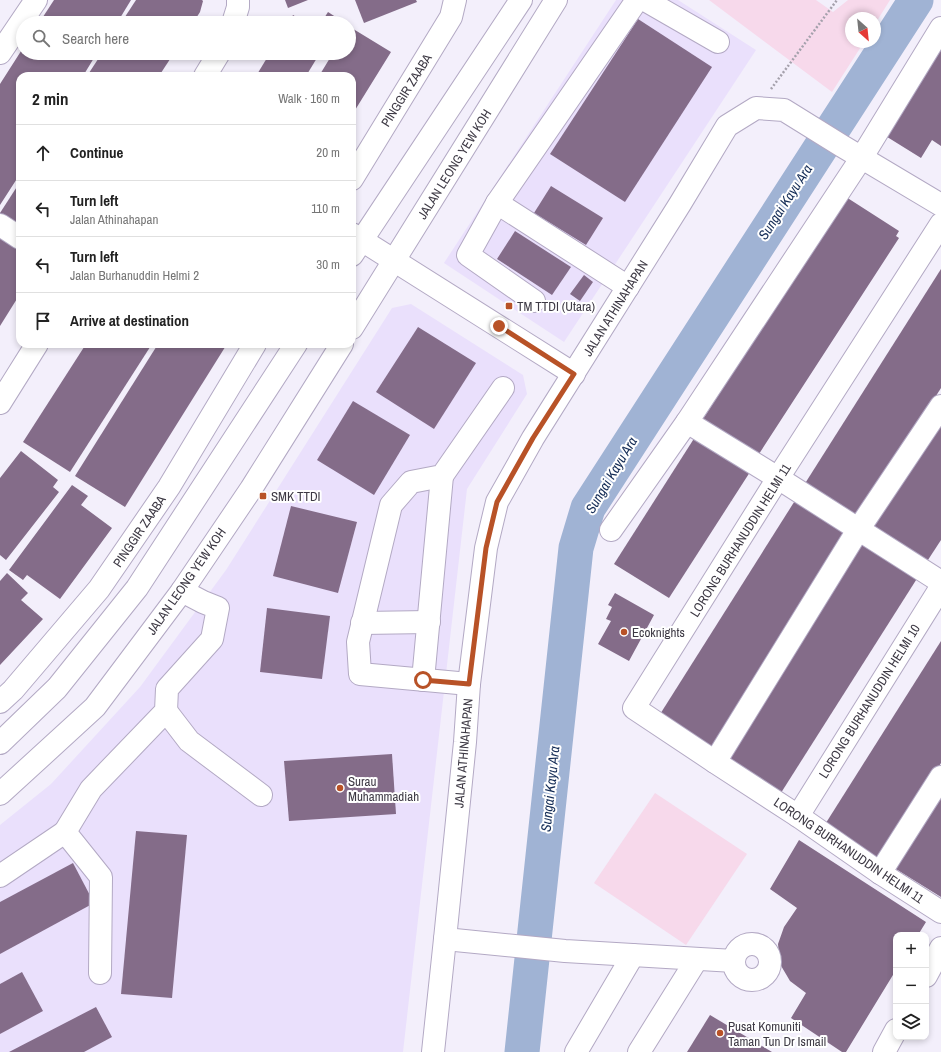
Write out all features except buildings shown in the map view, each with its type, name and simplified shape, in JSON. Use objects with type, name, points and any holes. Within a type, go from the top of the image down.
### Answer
[{"type":"street","points":[[25,16],[36,0]]},
{"type":"street","points":[[235,16],[238,7],[238,0]]},
{"type":"street","name":"PINGGIR ZAABA","points":[[356,172],[451,17],[455,0]]},
{"type":"street","points":[[356,242],[521,0]]},
{"type":"street","name":"JALAN LEONG YEW KOH","points":[[356,322],[556,0]]},
{"type":"street","points":[[534,301],[468,255],[497,203],[637,0]]},
{"type":"street","points":[[645,0],[718,42]]},
{"type":"street","points":[[611,530],[687,422],[862,157],[941,28]]},
{"type":"street","points":[[0,53],[16,29]]},
{"type":"street","points":[[207,72],[215,60]]},
{"type":"street","points":[[756,108],[784,110],[941,205]]},
{"type":"street","name":"JALAN ATHINAHAPAN","points":[[433,1052],[464,750],[469,684],[486,548],[497,502],[533,438],[727,126],[756,108]]},
{"type":"street","points":[[497,203],[628,287]]},
{"type":"street","name":"LORONG BURHANUDDIN HELMI 11","points":[[941,224],[778,478],[634,708],[798,816],[880,873],[941,912]]},
{"type":"street","points":[[0,225],[16,235]]},
{"type":"street","points":[[356,243],[395,260],[574,374]]},
{"type":"street","points":[[0,403],[34,348]]},
{"type":"street","name":"PINGGIR ZAABA","points":[[0,702],[13,690],[99,589],[169,487],[253,348]]},
{"type":"street","points":[[0,743],[57,688],[137,588],[293,348]]},
{"type":"street","name":"JALAN LEONG YEW KOH","points":[[0,794],[95,707],[182,592],[250,489],[339,348]]},
{"type":"street","points":[[423,680],[442,476],[503,388]]},
{"type":"street","points":[[715,762],[858,530],[941,406]]},
{"type":"street","points":[[687,422],[941,582]]},
{"type":"street","points":[[442,476],[411,482],[391,505],[358,642],[360,674],[469,684]]},
{"type":"street","name":"LORONG BURHANUDDIN HELMI 10","points":[[798,816],[941,587]]},
{"type":"street","points":[[182,592],[218,608],[212,640],[167,689],[166,711],[189,742],[261,795]]},
{"type":"street","points":[[362,623],[429,622]]},
{"type":"street","points":[[0,876],[65,832],[91,789],[166,711]]},
{"type":"street","points":[[880,873],[941,776]]},
{"type":"street","points":[[65,832],[100,877],[100,973]]},
{"type":"street","points":[[445,939],[565,950],[734,961]]},
{"type":"street","points":[[929,970],[941,948]]},
{"type":"street","points":[[576,1052],[632,955]]},
{"type":"street","points":[[639,1052],[698,959]]},
{"type":"street","points":[[884,1052],[893,1036]]},
{"type":"path","points":[[756,108],[837,0]]},
{"type":"shaded area","points":[[616,0],[678,0],[756,50],[564,342],[444,263]]},
{"type":"shaded area","points":[[709,0],[816,0],[833,12],[848,0],[890,0],[881,14],[881,12],[845,12],[845,48],[860,48],[832,92]]},
{"type":"shaded area","points":[[411,304],[523,375],[527,394],[467,489],[403,1052],[0,1052],[0,825],[51,784],[140,687],[226,570],[392,308]]},
{"type":"shaded area","points":[[655,793],[747,854],[686,945],[594,883]]},
{"type":"waterway","name":"Sungai Kayu Ara","points":[[522,1052],[576,548],[588,508],[916,0]]},
{"type":"place","name":"TM TTDI (Utara)","points":[[509,306]]},
{"type":"place","name":"SMK TTDI","points":[[263,496]]},
{"type":"place","name":"Ecoknights","points":[[624,632]]},
{"type":"place","name":"Surau Muhammadiah","points":[[340,788]]},
{"type":"place","name":"Pusat Komuniti Taman Tun Dr Ismail","points":[[720,1033]]},
{"type":"route","points":[[423,680],[469,684],[486,548],[497,502],[533,438],[574,374],[499,326]]}]
